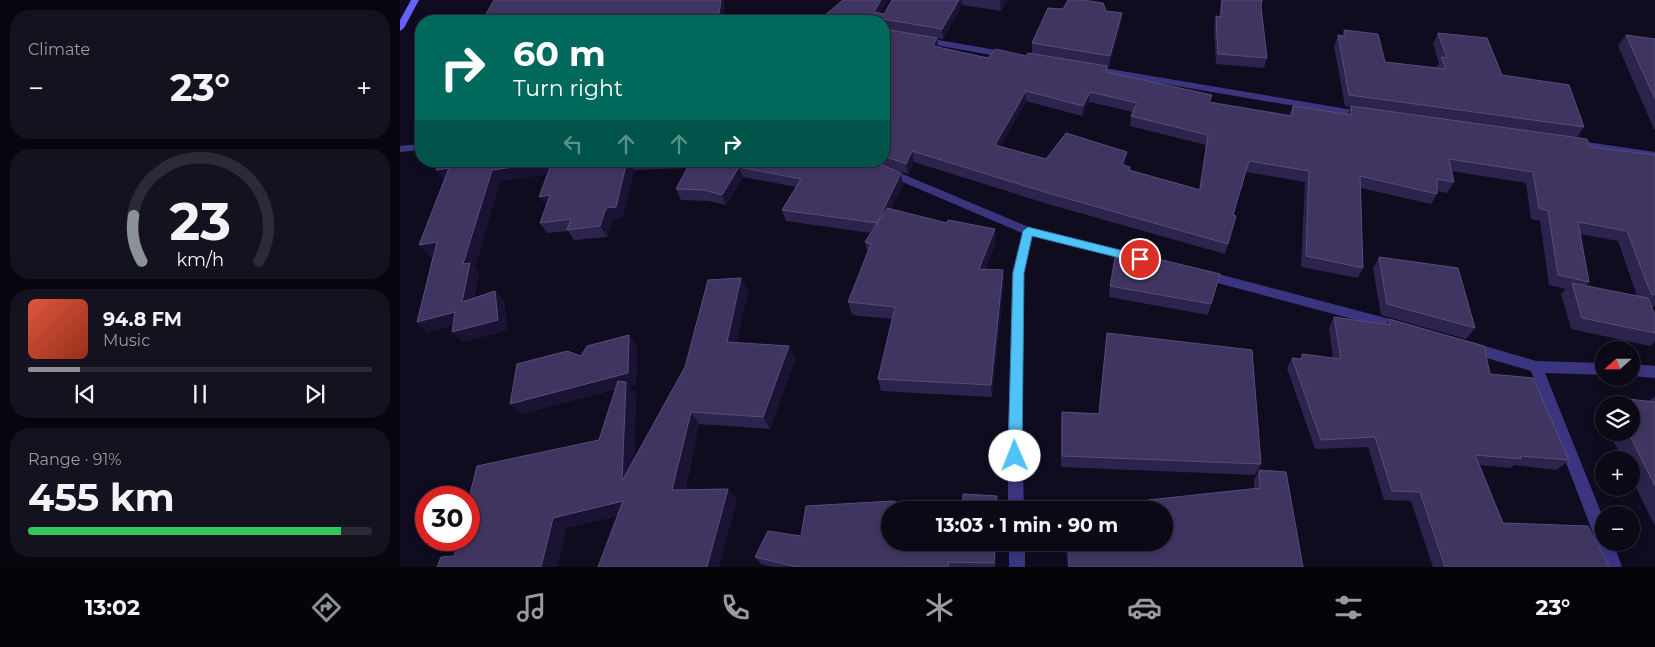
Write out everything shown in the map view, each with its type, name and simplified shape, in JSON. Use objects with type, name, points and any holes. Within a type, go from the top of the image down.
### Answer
[{"type":"main road","points":[[400,28],[415,0]]},
{"type":"street","points":[[913,39],[1021,57]]},
{"type":"street","points":[[1080,67],[1374,116]]},
{"type":"street","points":[[1567,142],[1655,155]]},
{"type":"street","points":[[400,149],[415,148]]},
{"type":"street","points":[[873,168],[889,172],[1028,231],[1149,261]]},
{"type":"street","points":[[1016,501],[1018,273],[1028,231]]},
{"type":"street","points":[[1187,271],[1414,331]]},
{"type":"street","points":[[1461,345],[1536,368],[1595,369]]},
{"type":"street","points":[[1536,368],[1595,519]]},
{"type":"street","points":[[1640,371],[1655,372]]},
{"type":"street","points":[[1017,551],[1017,567]]},
{"type":"street","points":[[1608,551],[1614,567]]},
{"type":"building","points":[[494,0],[721,0],[719,15],[485,15]]},
{"type":"building","points":[[843,0],[881,0],[874,12],[884,14],[892,0],[959,0],[942,29],[890,20],[890,15],[825,15]]},
{"type":"building","points":[[1068,0],[1103,3],[1106,11],[1122,13],[1110,56],[1032,43],[1048,8],[1063,9]]},
{"type":"building","points":[[1222,0],[1262,0],[1261,7],[1267,58],[1218,54],[1216,16],[1221,17]]},
{"type":"building","points":[[890,30],[937,38],[933,46],[988,58],[996,49],[1026,56],[1028,53],[1107,66],[1106,72],[1212,95],[1209,102],[1292,116],[1293,106],[1352,115],[1351,106],[1587,139],[1590,147],[1655,155],[1655,295],[1651,294],[1627,231],[1578,222],[1589,282],[1558,275],[1548,211],[1539,208],[1533,172],[1449,159],[1454,182],[1437,179],[1437,194],[1360,176],[1363,268],[1306,256],[1309,171],[1249,161],[1233,215],[1236,216],[1228,244],[1048,193],[912,151],[906,164],[890,158]],"holes":[[[1026,91],[1083,106],[1090,92],[1137,103],[1131,116],[1208,135],[1200,190],[1129,170],[1130,167],[1122,165],[1127,152],[1066,133],[1046,159],[995,145]]]},
{"type":"building","points":[[1344,30],[1378,34],[1385,62],[1446,69],[1441,57],[1447,58],[1438,33],[1487,38],[1502,75],[1569,85],[1584,127],[1349,95],[1338,35],[1346,37]]},
{"type":"building","points":[[1626,35],[1655,39],[1655,99]]},
{"type":"building","points":[[437,167],[514,167],[492,170],[463,264],[470,263],[462,302],[495,291],[498,320],[452,332],[455,312],[417,322],[437,242],[419,245],[449,168],[436,170]]},
{"type":"building","points":[[550,167],[626,167],[616,207],[606,208],[600,226],[567,230],[571,219],[540,223],[550,195],[539,197]]},
{"type":"building","points":[[688,167],[739,167],[722,195],[704,190],[676,189]]},
{"type":"building","points":[[739,167],[887,167],[901,173],[877,223],[782,210],[801,179]]},
{"type":"building","points":[[887,208],[947,223],[948,220],[995,229],[979,269],[1003,270],[991,385],[878,379],[895,307],[848,302],[871,244],[865,242]]},
{"type":"building","points":[[1116,252],[1150,257],[1220,274],[1211,304],[1110,286]]},
{"type":"building","points":[[1379,257],[1458,268],[1475,328],[1387,304]]},
{"type":"building","points":[[741,278],[727,342],[789,346],[763,417],[691,412],[672,490],[728,489],[707,567],[598,567],[623,501],[553,518],[541,567],[437,567],[441,557],[454,556],[455,551],[480,551],[480,486],[472,486],[477,466],[599,440],[618,381],[626,382],[622,481],[685,367],[708,280]]},
{"type":"building","points":[[1572,283],[1648,298],[1655,315],[1655,333],[1582,318]]},
{"type":"building","points":[[1334,317],[1390,325],[1389,319],[1484,346],[1490,374],[1533,378],[1569,460],[1520,456],[1521,459],[1475,455],[1503,523],[1588,526],[1595,540],[1595,551],[1601,551],[1609,567],[1445,567],[1420,492],[1392,491],[1375,437],[1321,440],[1292,358],[1302,359],[1302,354],[1341,359]]},
{"type":"building","points":[[1107,333],[1252,350],[1261,464],[1062,456],[1062,412],[1099,414]]},
{"type":"building","points":[[629,335],[628,373],[510,404],[517,364],[567,351],[581,356],[587,346]]},
{"type":"building","points":[[1640,400],[1655,402],[1655,486],[1640,456],[1640,451],[1638,451],[1632,441],[1640,441]]},
{"type":"building","points":[[1259,470],[1286,472],[1303,567],[1069,567],[1069,551],[1173,551],[1173,501],[1148,500],[1260,488]]},
{"type":"building","points":[[963,494],[997,496],[997,501],[963,501]]},
{"type":"building","points":[[881,502],[881,551],[995,551],[994,563],[948,562],[948,567],[797,567],[755,557],[768,531],[801,536],[806,506]]},
{"type":"route","points":[[1015,456],[1018,273],[1028,231],[1140,259]]}]
